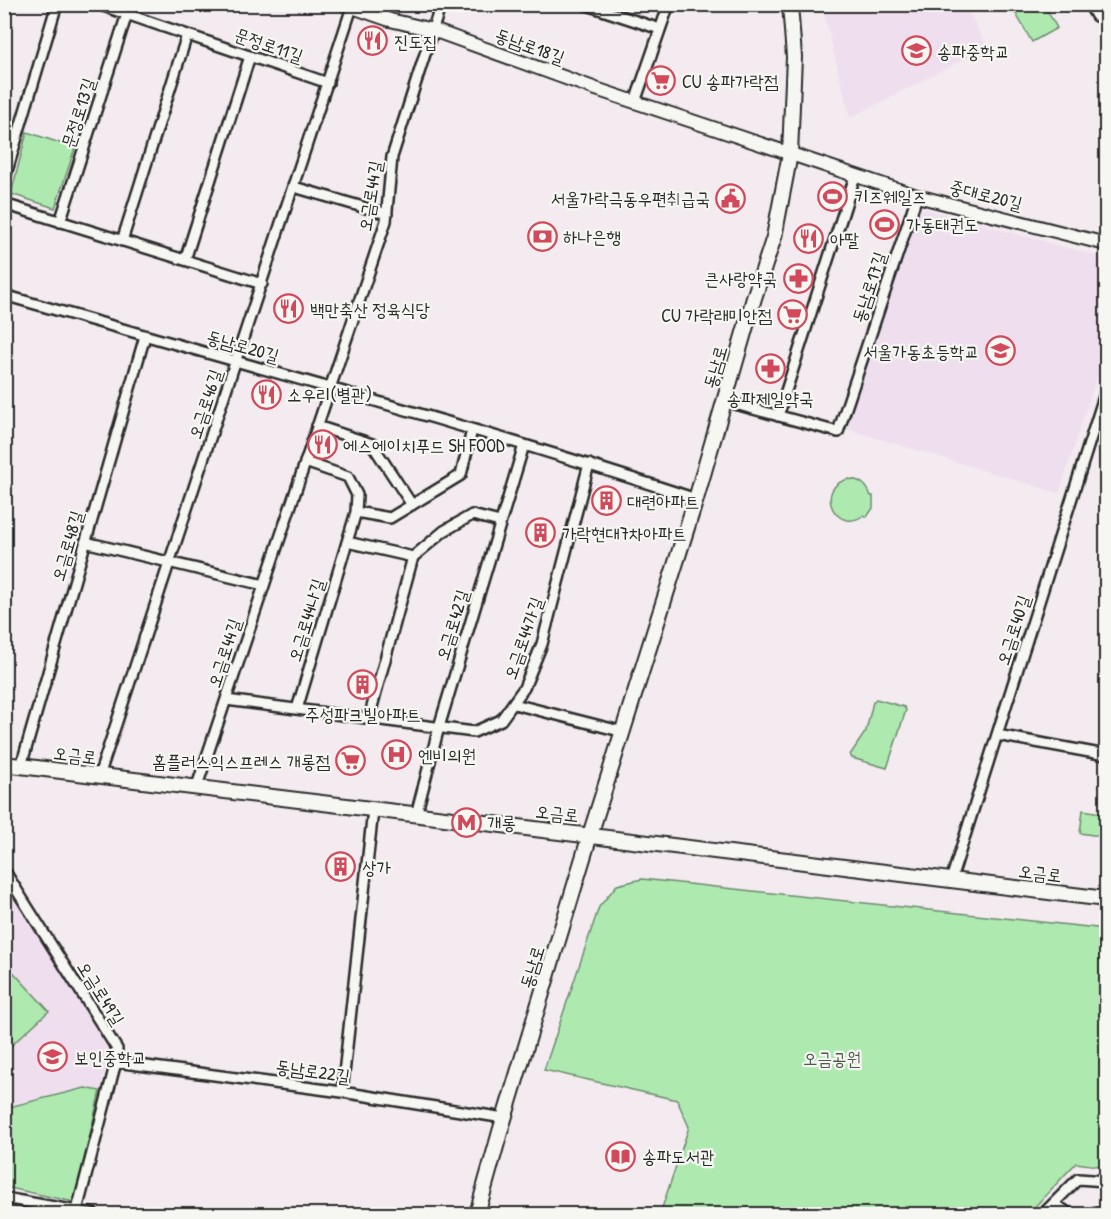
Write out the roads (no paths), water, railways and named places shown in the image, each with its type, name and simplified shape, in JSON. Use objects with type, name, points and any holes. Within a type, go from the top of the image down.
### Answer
[{"type":"main road","name":"동남로","points":[[477,1215],[504,1118],[696,499],[774,237],[790,154],[794,57],[790,4]]},
{"type":"main road","name":"오금로","points":[[4,764],[1107,899]]},
{"type":"street","points":[[4,181],[57,4]]},
{"type":"street","name":"문정로11길","points":[[97,4],[328,83]]},
{"type":"street","name":"오금로44길","points":[[196,789],[387,214],[392,158],[441,4]]},
{"type":"street","points":[[584,4],[660,29]]},
{"type":"street","points":[[635,102],[669,4]]},
{"type":"street","points":[[1089,4],[1096,16],[1107,10]]},
{"type":"street","name":"동남로18길","points":[[350,5],[390,20],[433,30],[790,154]]},
{"type":"street","name":"오금로46길","points":[[99,776],[328,83],[350,5]]},
{"type":"street","name":"문정로13길","points":[[60,222],[127,15]]},
{"type":"street","points":[[122,241],[187,35]]},
{"type":"street","points":[[185,260],[249,56]]},
{"type":"street","name":"중대로20길","points":[[790,154],[917,196],[1107,244]]},
{"type":"street","points":[[778,416],[855,176]]},
{"type":"street","points":[[294,187],[387,214]]},
{"type":"street","name":"동남로17길","points":[[724,401],[838,432],[917,196]]},
{"type":"street","points":[[4,204],[262,284]]},
{"type":"street","name":"동남로20길","points":[[4,295],[330,387],[590,464],[696,499]]},
{"type":"street","name":"오금로48길","points":[[21,766],[145,336]]},
{"type":"street","name":"오금로40길","points":[[951,880],[1107,390]]},
{"type":"street","points":[[317,426],[372,444],[412,505]]},
{"type":"street","points":[[356,512],[390,518],[461,475],[472,430]]},
{"type":"street","name":"오금로42길","points":[[416,815],[439,727],[524,445]]},
{"type":"street","name":"오금로44나길","points":[[297,709],[356,512],[357,495],[348,477],[305,462]]},
{"type":"street","name":"오금로44가길","points":[[226,700],[474,732],[501,720],[524,688],[542,644],[590,464]]},
{"type":"street","points":[[369,718],[412,557],[444,531],[472,515],[500,522]]},
{"type":"street","points":[[85,542],[264,585]]},
{"type":"street","points":[[347,542],[412,557]]},
{"type":"street","points":[[514,704],[624,732]]},
{"type":"street","points":[[997,735],[1107,756]]},
{"type":"street","points":[[342,1092],[373,810]]},
{"type":"street","name":"오금로49길","points":[[4,870],[117,1049],[116,1062]]},
{"type":"street","points":[[77,1213],[116,1062]]},
{"type":"street","name":"동남로22길","points":[[116,1062],[342,1092],[504,1118]]},
{"type":"street","points":[[1043,1215],[1078,1179],[1107,1181]]},
{"type":"street","points":[[4,1198],[94,1215]]},
{"type":"street","points":[[1054,1203],[1069,1215]]},
{"type":"place","name":"진도집","points":[[373,41]]},
{"type":"place","name":"송파중학교","points":[[916,51]]},
{"type":"place","name":"CU 송파가락점","points":[[661,81]]},
{"type":"place","name":"키즈웨일즈","points":[[833,196]]},
{"type":"place","name":"서울가락극동우편취급국","points":[[731,198]]},
{"type":"place","name":"가동태권도","points":[[885,224]]},
{"type":"place","name":"하나은행","points":[[542,236]]},
{"type":"place","name":"아딸","points":[[809,239]]},
{"type":"place","name":"큰사랑약국","points":[[798,278]]},
{"type":"place","name":"백만축산 정육식당","points":[[289,309]]},
{"type":"place","name":"CU 가락래미안점","points":[[793,315]]},
{"type":"place","name":"서울가동초등학교","points":[[1000,351]]},
{"type":"place","name":"송파제일약국","points":[[770,369]]},
{"type":"place","name":"소우리(별관)","points":[[266,394]]},
{"type":"place","name":"에스에이치푸드 SH FOOD","points":[[322,445]]},
{"type":"place","name":"대련아파트","points":[[606,501]]},
{"type":"place","name":"가락현대7차아파트","points":[[541,533]]},
{"type":"place","name":"주성파크빌아파트","points":[[363,685]]},
{"type":"place","name":"엔비의원","points":[[397,755]]},
{"type":"place","name":"홈플러스익스프레스 개롱점","points":[[351,761]]},
{"type":"place","name":"개롱","points":[[466,822]]},
{"type":"place","name":"상가","points":[[341,867]]},
{"type":"place","name":"보인중학교","points":[[53,1057]]},
{"type":"place","name":"송파도서관","points":[[621,1156]]},
{"type":"park label","name":"오금공원","points":[[832,1058]]}]
